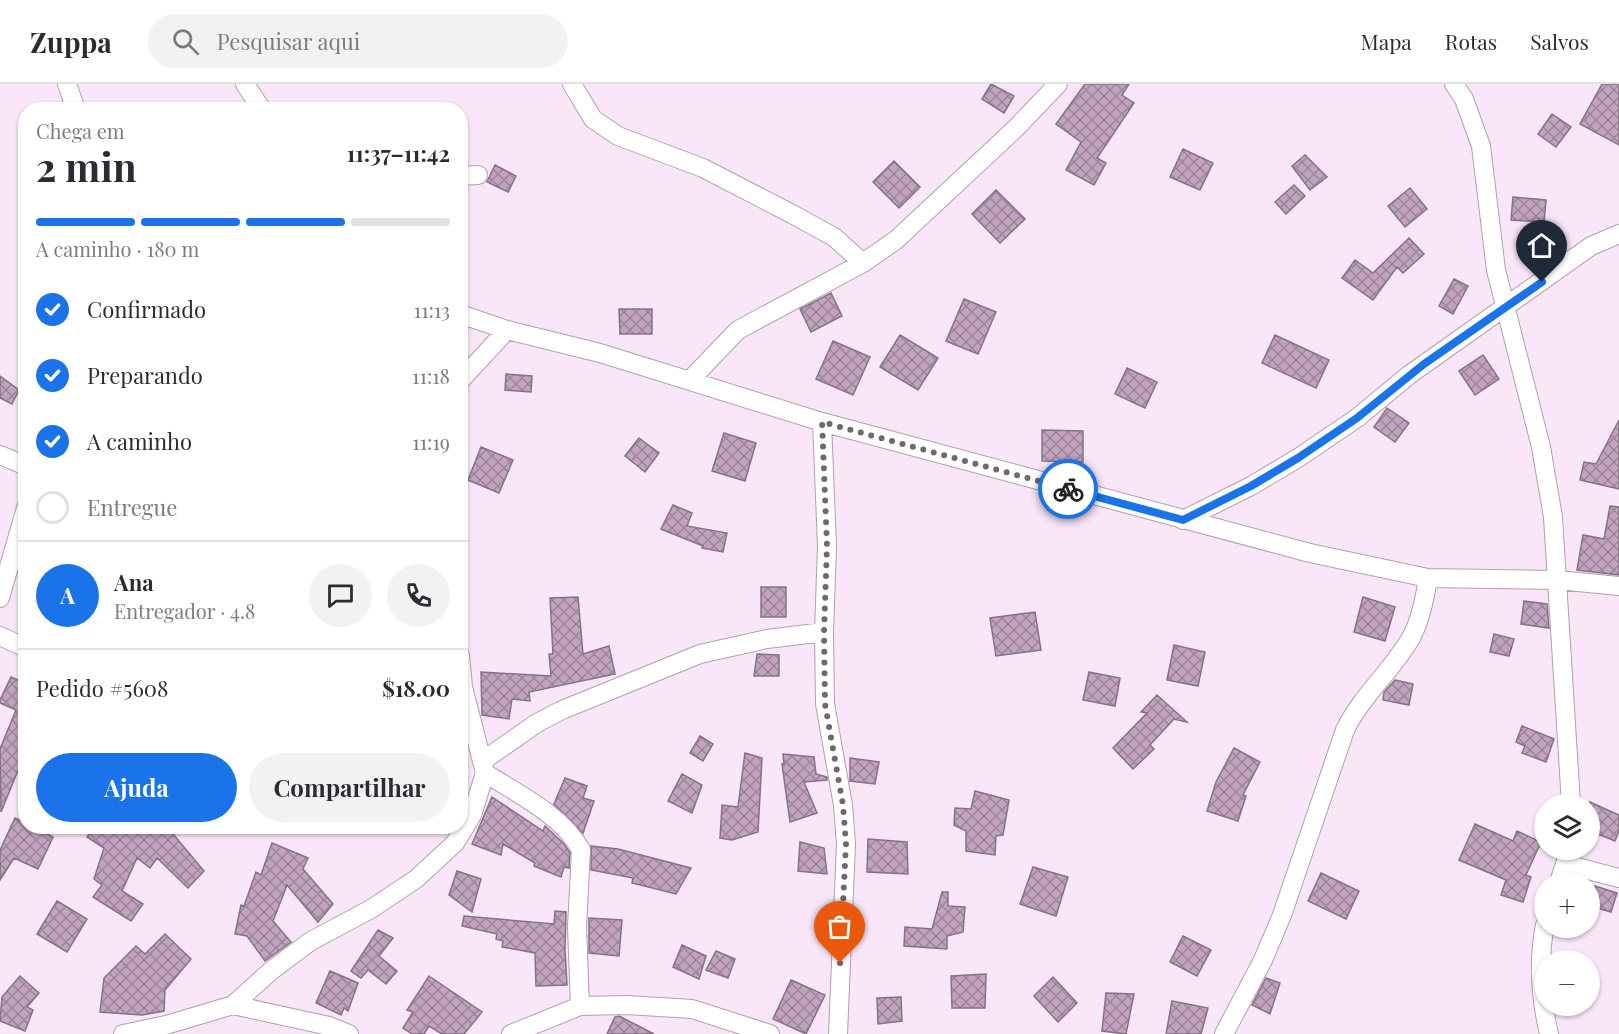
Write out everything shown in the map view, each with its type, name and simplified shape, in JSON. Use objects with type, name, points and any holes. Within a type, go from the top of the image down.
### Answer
[{"type":"street","points":[[67,84],[73,102]]},
{"type":"street","points":[[245,84],[256,102]]},
{"type":"street","points":[[572,84],[593,119],[618,136],[703,168],[792,214],[834,237],[863,263]]},
{"type":"street","points":[[690,380],[738,330],[863,263],[896,240],[1017,128],[1058,84]]},
{"type":"street","points":[[1454,84],[1464,99],[1481,146],[1496,270],[1541,447],[1553,518],[1570,794]]},
{"type":"street","points":[[1183,520],[1251,486],[1298,458],[1357,418],[1409,375],[1591,246],[1619,234]]},
{"type":"street","points":[[468,317],[507,330],[600,353],[822,422],[1310,553],[1428,578],[1558,580],[1619,586]]},
{"type":"street","points":[[468,372],[507,330]]},
{"type":"street","points":[[822,422],[827,546],[824,632],[825,704],[843,805],[846,844],[838,1034]]},
{"type":"street","points":[[0,455],[18,463]]},
{"type":"street","points":[[0,598],[18,536]]},
{"type":"street","points":[[1224,1034],[1263,960],[1282,915],[1345,730],[1356,708],[1411,637],[1420,619],[1428,578]]},
{"type":"street","points":[[485,766],[537,723],[562,710],[700,654],[767,639],[824,632]]},
{"type":"street","points":[[0,636],[18,644]]},
{"type":"street","points":[[468,708],[485,766],[472,815],[468,822]]},
{"type":"street","points":[[485,766],[545,812],[576,840],[581,850],[577,927],[580,1006]]},
{"type":"street","points":[[123,1034],[166,1025],[233,1005],[272,969],[311,941],[371,909],[416,879],[455,843],[460,834]]},
{"type":"street","points":[[1577,860],[1619,878]]},
{"type":"street","points":[[1542,938],[1543,1008],[1549,1034]]},
{"type":"street","points":[[233,1005],[329,1026],[349,1034]]},
{"type":"street","points":[[511,1034],[580,1006],[627,1005],[692,1009],[770,1034]]},
{"type":"building","points":[[991,84],[1014,96],[1004,113],[982,99]]},
{"type":"building","points":[[1085,84],[1129,84],[1122,95],[1134,103],[1097,158],[1106,163],[1094,185],[1066,170],[1081,142],[1056,124]]},
{"type":"building","points":[[1602,84],[1619,84],[1619,145],[1580,124]]},
{"type":"building","points":[[1552,114],[1571,127],[1556,147],[1538,134]]},
{"type":"building","points":[[1183,149],[1213,163],[1200,190],[1170,177]]},
{"type":"building","points":[[1305,155],[1327,177],[1310,190],[1292,166]]},
{"type":"building","points":[[894,161],[920,187],[899,208],[873,182]]},
{"type":"building","points":[[495,165],[516,176],[508,192],[487,182]]},
{"type":"building","points":[[1294,185],[1305,196],[1286,214],[1275,202]]},
{"type":"building","points":[[1410,188],[1427,209],[1405,227],[1388,206]]},
{"type":"building","points":[[996,190],[1025,219],[1000,243],[972,214]]},
{"type":"building","points":[[1513,197],[1546,200],[1544,222],[1511,220]]},
{"type":"building","points":[[1409,238],[1424,254],[1403,273],[1397,267],[1373,300],[1342,278],[1355,260],[1373,273]]},
{"type":"building","points":[[1454,279],[1468,286],[1453,314],[1439,306]]},
{"type":"building","points":[[831,293],[842,316],[811,332],[800,309]]},
{"type":"building","points":[[964,299],[996,312],[978,354],[946,341]]},
{"type":"building","points":[[619,309],[652,309],[652,334],[620,334]]},
{"type":"building","points":[[900,335],[938,358],[918,390],[880,367]]},
{"type":"building","points":[[1275,335],[1329,360],[1316,388],[1262,363]]},
{"type":"building","points":[[833,341],[870,357],[853,395],[816,379]]},
{"type":"building","points":[[1483,355],[1499,379],[1475,395],[1459,371]]},
{"type":"building","points":[[1127,368],[1157,382],[1145,408],[1115,394]]},
{"type":"building","points":[[506,374],[532,376],[531,392],[505,390]]},
{"type":"building","points":[[0,376],[18,389],[18,392],[12,404],[0,398]]},
{"type":"building","points":[[1387,408],[1409,423],[1395,442],[1374,427]]},
{"type":"building","points":[[1619,420],[1619,489],[1580,480],[1584,462],[1596,464]]},
{"type":"building","points":[[1042,430],[1083,431],[1083,462],[1042,461]]},
{"type":"building","points":[[724,433],[756,443],[745,481],[712,471]]},
{"type":"building","points":[[639,438],[659,453],[645,472],[625,456]]},
{"type":"building","points":[[481,447],[513,460],[499,493],[468,480]]},
{"type":"building","points":[[673,505],[692,513],[687,526],[727,533],[723,552],[702,548],[703,546],[661,529]]},
{"type":"building","points":[[1610,506],[1619,507],[1619,575],[1577,570],[1583,535],[1604,539]]},
{"type":"building","points":[[761,587],[786,587],[786,617],[761,617]]},
{"type":"building","points":[[578,597],[583,654],[609,646],[615,674],[529,692],[530,701],[512,699],[509,719],[482,715],[481,672],[551,676],[549,654],[553,654],[550,598]]},
{"type":"building","points":[[1363,597],[1395,607],[1385,641],[1354,632]]},
{"type":"building","points":[[1524,601],[1547,604],[1549,628],[1521,624]]},
{"type":"building","points":[[1035,612],[1041,650],[996,656],[990,618]]},
{"type":"building","points":[[1494,634],[1514,639],[1509,656],[1490,652]]},
{"type":"building","points":[[1174,645],[1205,652],[1198,686],[1167,680]]},
{"type":"building","points":[[757,654],[779,655],[779,676],[754,676]]},
{"type":"building","points":[[1089,672],[1120,678],[1115,706],[1083,700]]},
{"type":"building","points":[[11,677],[18,680],[18,771],[1,812],[0,749],[16,710],[0,703]]},
{"type":"building","points":[[1395,680],[1413,684],[1409,705],[1383,700],[1384,692]]},
{"type":"building","points":[[1157,695],[1187,722],[1174,719],[1150,745],[1154,749],[1133,769],[1113,748],[1147,713],[1141,712]]},
{"type":"building","points":[[1522,726],[1554,739],[1546,762],[1522,753],[1525,746],[1516,742]]},
{"type":"building","points":[[700,736],[713,744],[703,761],[690,753]]},
{"type":"building","points":[[1234,748],[1260,762],[1243,795],[1246,796],[1238,821],[1207,811],[1216,782]]},
{"type":"building","points":[[745,753],[762,758],[758,832],[732,840],[720,838],[722,805],[738,807]]},
{"type":"building","points":[[783,754],[814,757],[816,774],[827,777],[827,780],[804,782],[817,813],[790,822],[782,764],[784,765]]},
{"type":"building","points":[[850,758],[879,762],[875,784],[850,781]]},
{"type":"building","points":[[682,774],[702,785],[692,813],[668,801]]},
{"type":"building","points":[[565,778],[587,786],[583,798],[594,801],[583,833],[554,804]]},
{"type":"building","points":[[975,791],[1009,800],[1003,835],[996,836],[995,855],[966,851],[966,831],[954,825],[955,808],[971,809]]},
{"type":"building","points":[[492,797],[543,831],[545,826],[564,844],[570,853],[569,868],[564,867],[561,877],[534,866],[535,863],[503,844],[501,855],[472,844]]},
{"type":"building","points":[[1600,806],[1619,815],[1619,831],[1615,841],[1600,835]]},
{"type":"building","points":[[15,818],[18,819],[18,834],[47,834],[53,837],[38,869],[14,858],[0,880],[0,850]]},
{"type":"building","points":[[1475,824],[1513,841],[1517,831],[1534,839],[1534,857],[1526,875],[1531,877],[1523,902],[1501,895],[1506,880],[1459,860]]},
{"type":"building","points":[[89,834],[173,834],[204,871],[188,888],[157,858],[150,868],[137,858],[122,891],[143,904],[131,921],[93,897],[102,885],[94,879],[104,848],[87,837]]},
{"type":"building","points":[[868,839],[907,842],[908,874],[867,872]]},
{"type":"building","points":[[800,842],[824,848],[827,874],[798,871]]},
{"type":"building","points":[[272,843],[308,858],[303,869],[333,904],[318,922],[287,885],[273,921],[291,942],[265,961],[247,936],[235,934],[241,905],[244,906],[256,872],[261,875]]},
{"type":"building","points":[[591,846],[618,849],[691,868],[676,894],[632,883],[633,878],[591,870]]},
{"type":"building","points":[[1033,867],[1068,877],[1056,916],[1020,904]]},
{"type":"building","points":[[457,871],[481,879],[472,912],[449,895]]},
{"type":"building","points":[[1321,873],[1359,891],[1346,919],[1308,901]]},
{"type":"building","points":[[1600,888],[1617,893],[1611,912],[1600,909]]},
{"type":"building","points":[[942,892],[948,892],[948,906],[965,907],[963,932],[947,936],[947,949],[904,946],[905,927],[932,929]]},
{"type":"building","points":[[57,901],[87,919],[67,952],[37,934]]},
{"type":"building","points":[[555,911],[566,912],[567,985],[536,986],[535,953],[502,947],[503,941],[496,939],[497,934],[462,926],[464,916],[554,924]]},
{"type":"building","points":[[589,918],[622,920],[619,956],[589,953]]},
{"type":"building","points":[[378,930],[393,938],[379,956],[397,971],[386,984],[368,970],[361,978],[351,971]]},
{"type":"building","points":[[165,934],[191,959],[165,990],[164,1011],[142,1015],[100,1012],[104,978],[136,946],[145,954]]},
{"type":"building","points":[[1183,936],[1211,950],[1197,976],[1170,962]]},
{"type":"building","points":[[682,945],[706,956],[699,979],[673,967]]},
{"type":"building","points":[[716,951],[735,959],[728,978],[706,970]]},
{"type":"building","points":[[330,971],[358,983],[348,1011],[344,1008],[341,1015],[316,1003]]},
{"type":"building","points":[[986,974],[985,1008],[952,1008],[951,976]]},
{"type":"building","points":[[20,976],[39,993],[27,1007],[33,1010],[25,1031],[0,1021],[2,997]]},
{"type":"building","points":[[429,976],[482,1012],[464,1034],[442,1034],[429,1026],[424,1034],[412,1034],[403,1028],[413,1012],[407,1010]]},
{"type":"building","points":[[1053,977],[1077,1003],[1058,1022],[1034,996]]},
{"type":"building","points":[[1266,978],[1280,983],[1270,1014],[1252,1005]]},
{"type":"building","points":[[791,980],[825,995],[806,1034],[773,1019]]},
{"type":"building","points":[[1106,993],[1134,994],[1126,1034],[1102,1031]]},
{"type":"building","points":[[901,997],[902,1021],[878,1024],[877,998]]},
{"type":"building","points":[[1172,1001],[1208,1008],[1201,1034],[1166,1034]]},
{"type":"building","points":[[619,1016],[654,1034],[607,1034],[615,1017]]},
{"type":"way so far","points":[[840,963],[845,906],[846,844],[843,805],[825,704],[824,632],[827,546],[822,422],[1068,489]]},
{"type":"route","points":[[1068,489],[1183,520],[1251,486],[1298,458],[1357,418],[1424,364],[1542,282]]}]
